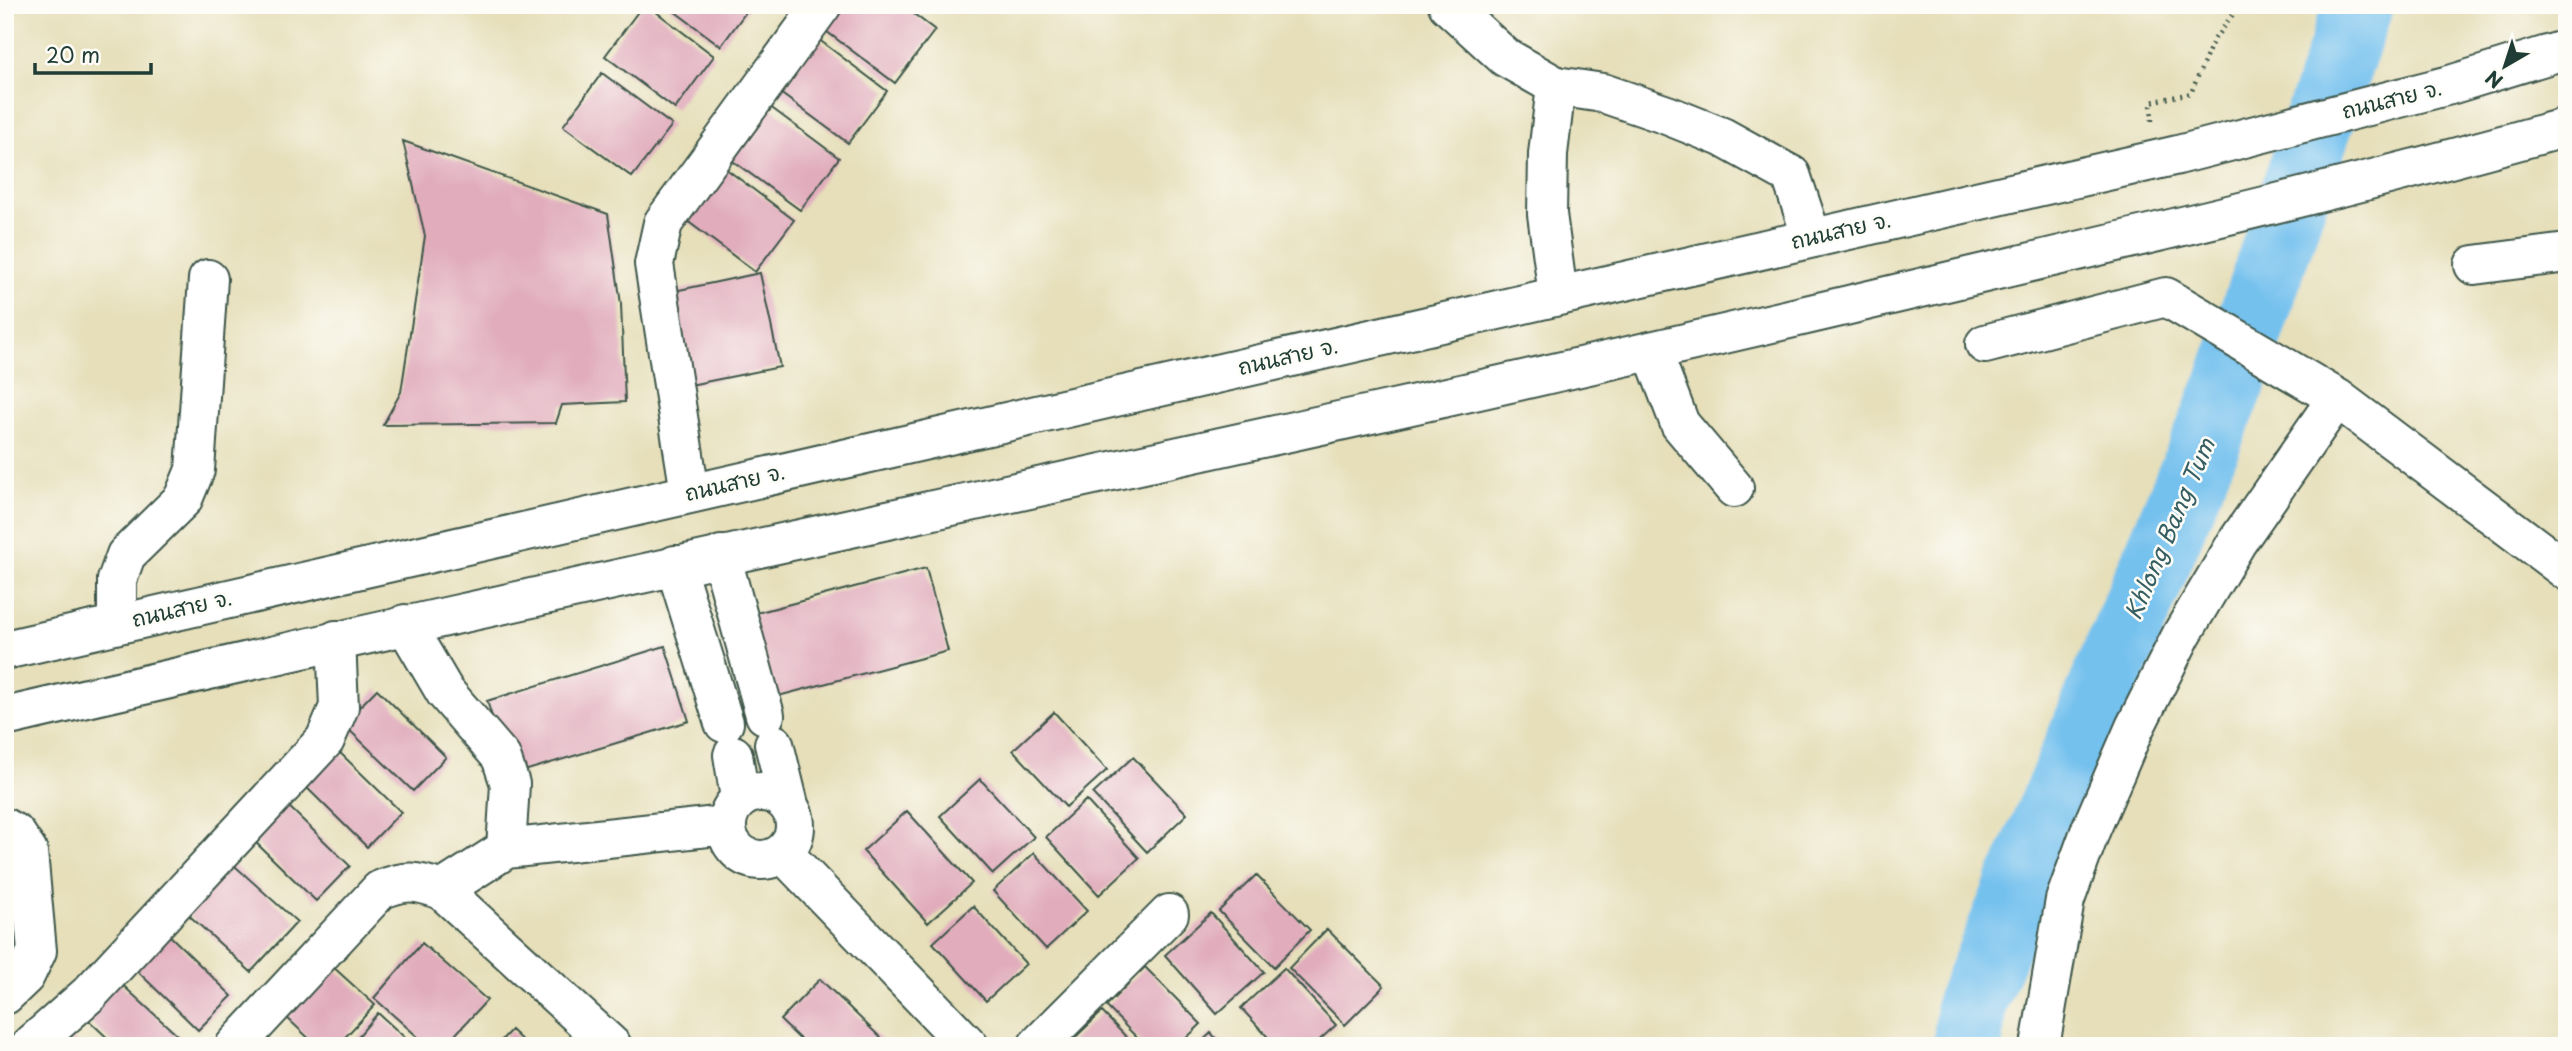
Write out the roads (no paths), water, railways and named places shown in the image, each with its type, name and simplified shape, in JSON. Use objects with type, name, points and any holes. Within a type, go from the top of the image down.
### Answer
[{"type":"street","points":[[690,493],[654,264],[663,223],[822,5]]},
{"type":"street","points":[[1448,5],[1505,57],[1556,86],[1604,93],[1667,115],[1722,137],[1791,175],[1812,238]]},
{"type":"street","name":"ถนนสาย จ.","points":[[5,650],[2166,157],[2450,85],[2567,49]]},
{"type":"street","points":[[1556,86],[1548,154],[1547,214],[1558,295]]},
{"type":"street","points":[[5,717],[405,624],[1652,351],[2174,228],[2458,158],[2567,127]]},
{"type":"street","points":[[2474,265],[2567,253]]},
{"type":"street","points":[[117,624],[117,580],[126,555],[183,499],[195,470],[208,279]]},
{"type":"street","points":[[1985,344],[2166,297],[2337,398],[2567,571]]},
{"type":"street","points":[[1652,351],[1680,424],[1734,488]]},
{"type":"street","points":[[2040,1046],[2065,900],[2091,829],[2134,727],[2182,634],[2236,542],[2337,398]]},
{"type":"street","points":[[675,565],[728,739],[733,812],[730,840],[739,852],[753,859],[769,860],[783,853],[792,843],[796,830],[795,817],[789,805],[721,555]]},
{"type":"street","points":[[405,624],[445,692],[501,757],[510,784],[506,849]]},
{"type":"street","points":[[30,1046],[89,994],[325,740],[339,708],[336,640]]},
{"type":"street","points":[[442,890],[506,849],[733,812],[757,791],[775,794],[789,805]]},
{"type":"street","points":[[5,828],[16,834],[27,852],[37,951],[25,976],[5,995]]},
{"type":"street","points":[[783,853],[969,1046]]},
{"type":"street","points":[[250,1041],[380,890],[399,882],[416,881],[442,890],[611,1046]]},
{"type":"street","points":[[1037,1046],[1169,914]]},
{"type":"waterway","name":"Khlong Bang Tum","points":[[1968,1046],[1971,1004],[2230,385],[2358,5]]}]
